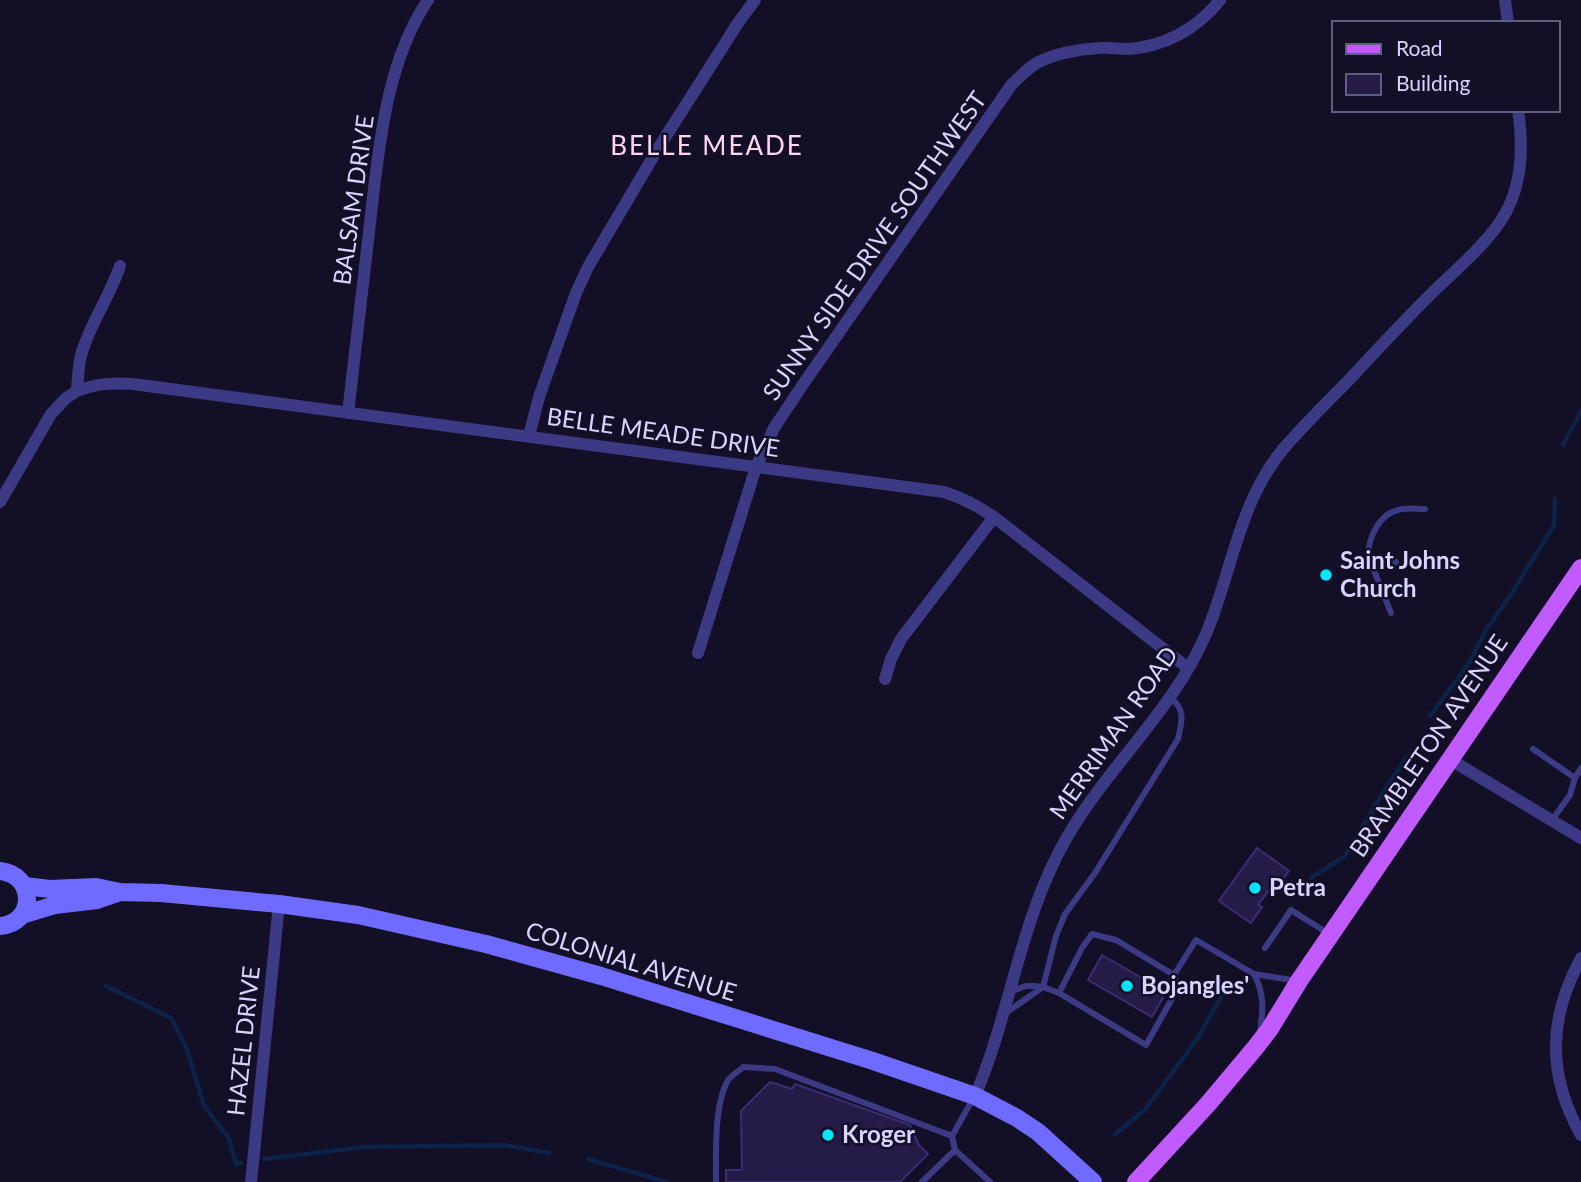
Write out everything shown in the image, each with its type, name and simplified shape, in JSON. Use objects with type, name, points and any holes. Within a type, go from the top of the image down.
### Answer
[{"type":"main road","name":"BRAMBLETON AVENUE","points":[[1136,1182],[1188,1126],[1269,1030],[1299,981],[1581,568]]},
{"type":"main road","name":"COLONIAL AVENUE","points":[[0,871],[14,875],[24,886],[50,889],[96,887],[120,892],[279,904],[358,915],[486,944],[601,976],[873,1061],[975,1096],[1038,1132],[1093,1182]]},
{"type":"main road","points":[[22,915],[27,901],[24,886]]},
{"type":"main road","name":"COLONIAL AVENUE","points":[[0,926],[11,924],[22,915],[55,905],[96,900],[120,892]]},
{"type":"street","name":"BALSAM DRIVE","points":[[348,413],[378,161],[390,93],[412,27],[428,0]]},
{"type":"street","points":[[528,436],[539,397],[588,267],[659,146],[755,0]]},
{"type":"street","name":"SUNNY SIDE DRIVE SOUTHWEST","points":[[698,653],[756,467],[774,428],[1012,84],[1032,66],[1062,53],[1103,47],[1126,49],[1165,41],[1200,22],[1220,0]]},
{"type":"street","points":[[1505,0],[1508,21]]},
{"type":"street","name":"MERRIMAN ROAD","points":[[975,1096],[983,1078],[1037,902],[1066,839],[1095,794],[1170,697],[1188,668],[1206,634],[1243,522],[1267,472],[1318,411],[1495,230],[1506,213],[1519,174],[1521,154],[1518,112]]},
{"type":"street","points":[[0,502],[51,414],[77,390],[83,350],[120,266]]},
{"type":"street","name":"BELLE MEADE DRIVE","points":[[77,390],[93,384],[133,384],[944,492],[960,497],[994,517],[1188,668]]},
{"type":"street","points":[[885,679],[901,639],[994,517]]},
{"type":"street","points":[[1451,760],[1581,838]]},
{"type":"street","name":"HAZEL DRIVE","points":[[250,1182],[279,904]]},
{"type":"street","points":[[1581,958],[1562,1002],[1556,1049],[1563,1096],[1581,1135]]},
{"type":"lane","points":[[1391,613],[1368,555],[1369,546],[1379,523],[1387,514],[1400,509],[1425,509]]},
{"type":"lane","points":[[1371,564],[1388,568],[1396,562]]},
{"type":"lane","points":[[1003,1015],[1043,987],[1056,936],[1065,914],[1095,873],[1178,739],[1182,719],[1179,705],[1170,697]]},
{"type":"lane","points":[[1533,749],[1575,778]]},
{"type":"lane","points":[[1552,820],[1570,795],[1581,768]]},
{"type":"lane","points":[[1265,948],[1291,910],[1331,935]]},
{"type":"lane","points":[[1010,992],[1026,986],[1043,987],[1059,993],[1146,1045],[1178,988],[1174,975],[1116,940],[1093,934],[1082,948],[1059,993]]},
{"type":"lane","points":[[1174,975],[1196,940],[1254,974],[1299,981]]},
{"type":"lane","points":[[1254,974],[1261,987],[1263,1003],[1260,1042]]},
{"type":"lane","points":[[716,1182],[716,1139],[721,1100],[728,1080],[743,1067],[775,1069],[952,1136]]},
{"type":"lane","points":[[975,1096],[952,1136],[955,1150],[990,1182]]},
{"type":"lane","points":[[922,1182],[955,1150]]},
{"type":"building","points":[[1257,848],[1289,871],[1276,889],[1272,886],[1258,905],[1262,907],[1251,923],[1219,901]]},
{"type":"building","name":"Bojangles'","points":[[1102,955],[1166,992],[1152,1017],[1088,980]]},
{"type":"building","name":"Kroger","points":[[770,1082],[792,1089],[795,1084],[910,1125],[919,1145],[928,1154],[900,1182],[726,1182],[726,1170],[742,1170],[741,1111]]},
{"type":"waterway","points":[[1563,445],[1581,411]]},
{"type":"waterway","points":[[1430,716],[1469,663],[1486,630],[1554,525],[1555,499]]},
{"type":"waterway","points":[[1311,878],[1345,856],[1407,757]]},
{"type":"waterway","points":[[106,986],[171,1018],[187,1049],[204,1106],[228,1137],[236,1164],[241,1163]]},
{"type":"waterway","points":[[1115,1134],[1144,1111],[1197,1039],[1224,992]]},
{"type":"waterway","points":[[264,1159],[365,1147],[504,1145],[549,1153]]},
{"type":"waterway","points":[[588,1159],[666,1182]]},
{"type":"place","name":"Saint Johns Church","points":[[1326,575]]},
{"type":"place","name":"Petra","points":[[1255,888]]},
{"type":"place","name":"Bojangles'","points":[[1127,986]]},
{"type":"place","name":"Kroger","points":[[828,1135]]},
{"type":"district","name":"BELLE MEADE","points":[[707,146]]}]
